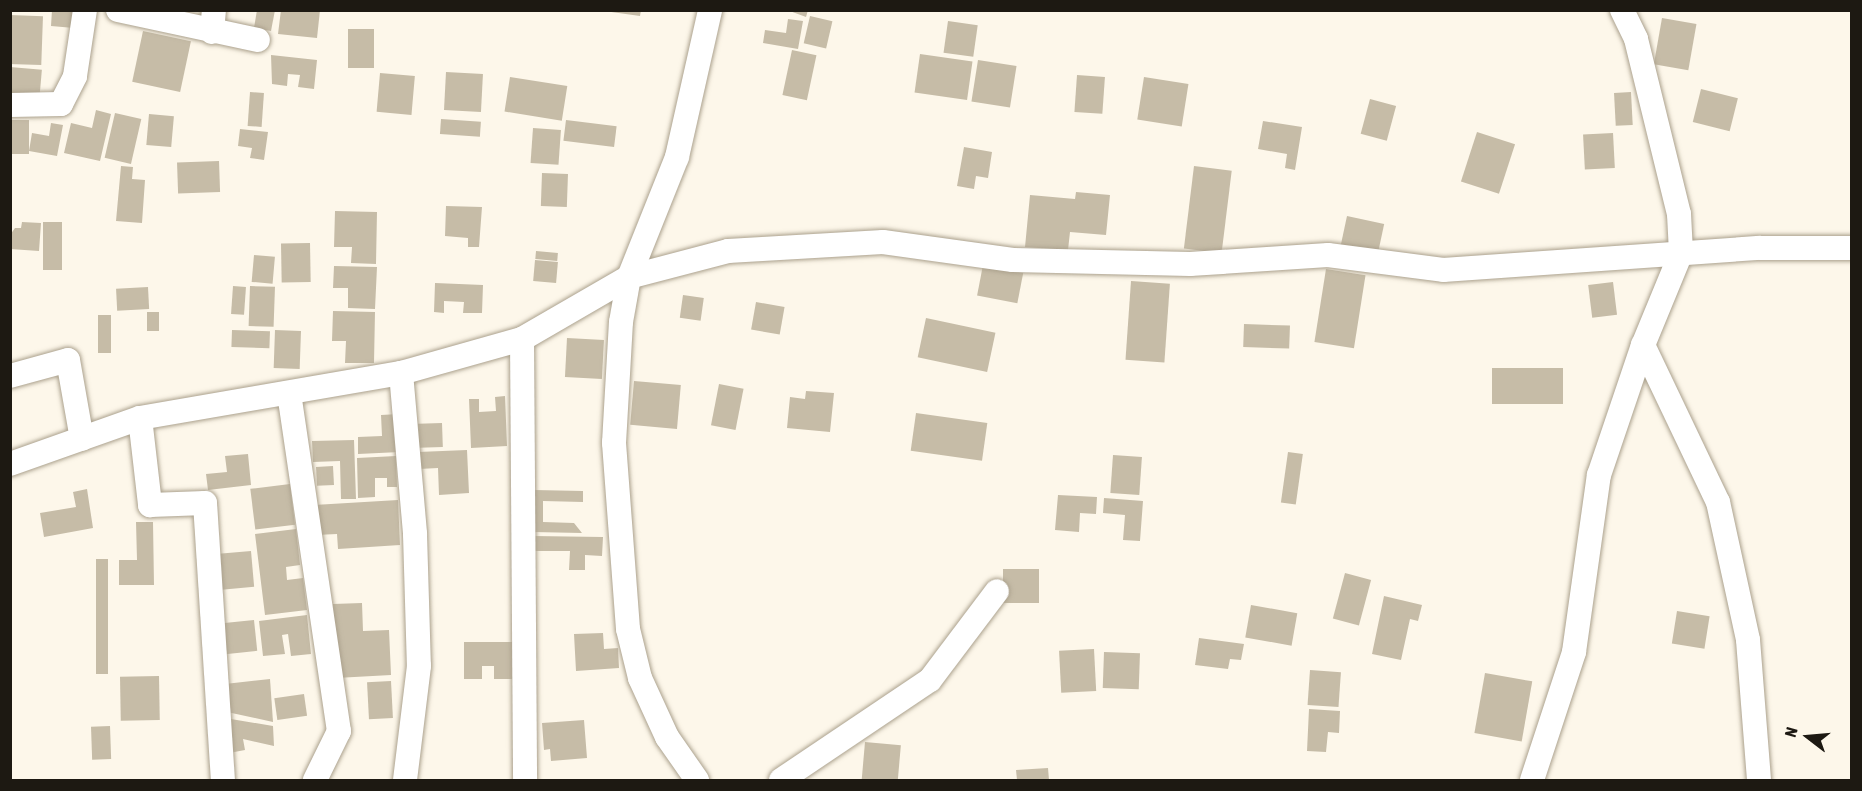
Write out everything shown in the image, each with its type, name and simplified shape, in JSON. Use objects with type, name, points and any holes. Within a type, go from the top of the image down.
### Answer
[{"type":"street","points":[[10,105],[61,104],[75,76],[86,10]]},
{"type":"street","points":[[118,10],[213,21],[258,40]]},
{"type":"street","points":[[697,780],[667,737],[640,678],[628,629],[614,443],[621,322],[630,277],[677,157],[710,10]]},
{"type":"street","points":[[1532,780],[1574,652],[1599,475],[1643,345],[1681,253],[1679,214],[1636,39],[1622,10]]},
{"type":"street","points":[[10,465],[140,418],[401,372],[522,339],[630,277],[728,251],[883,242],[1013,260],[1190,264],[1328,255],[1443,270],[1681,253],[1851,248]]},
{"type":"street","points":[[522,339],[525,780]]},
{"type":"street","points":[[1643,345],[1718,502],[1748,640],[1759,780]]},
{"type":"street","points":[[10,376],[68,360],[82,439]]},
{"type":"street","points":[[401,372],[415,534],[419,666],[405,780]]},
{"type":"street","points":[[289,393],[339,731],[315,780]]},
{"type":"street","points":[[140,418],[150,504],[205,502],[223,780]]},
{"type":"street","points":[[781,780],[930,680],[998,591]]},
{"type":"building","points":[[52,10],[76,10],[74,28],[51,26]]},
{"type":"building","points":[[257,10],[275,10],[271,31],[254,28]]},
{"type":"building","points":[[281,10],[320,10],[317,38],[278,34]]},
{"type":"building","points":[[597,10],[641,10],[640,16]]},
{"type":"building","points":[[787,10],[808,10],[806,17]]},
{"type":"building","points":[[10,15],[43,16],[41,65],[10,64]]},
{"type":"building","points":[[810,16],[832,21],[826,48],[804,43]]},
{"type":"building","points":[[1662,18],[1696,24],[1688,70],[1654,64]]},
{"type":"building","points":[[788,19],[803,21],[798,49],[763,43],[765,30],[786,33]]},
{"type":"building","points":[[948,21],[978,25],[973,57],[944,53]]},
{"type":"building","points":[[348,29],[374,29],[374,68],[348,68]]},
{"type":"building","points":[[143,31],[191,41],[180,92],[132,82]]},
{"type":"building","points":[[792,50],[816,55],[807,100],[782,95]]},
{"type":"building","points":[[920,54],[972,61],[967,100],[915,93]]},
{"type":"building","points":[[271,55],[317,60],[314,89],[298,87],[300,75],[288,74],[287,86],[272,84]]},
{"type":"building","points":[[978,60],[1017,66],[1010,108],[971,101]]},
{"type":"building","points":[[10,67],[42,70],[39,98],[10,95]]},
{"type":"building","points":[[446,72],[483,74],[481,112],[444,110]]},
{"type":"building","points":[[380,73],[415,76],[411,115],[377,112]]},
{"type":"building","points":[[1077,75],[1105,77],[1102,114],[1074,112]]},
{"type":"building","points":[[510,77],[567,86],[562,121],[505,112]]},
{"type":"building","points":[[1144,77],[1188,84],[1182,127],[1137,119]]},
{"type":"building","points":[[1701,89],[1738,98],[1730,131],[1693,122]]},
{"type":"building","points":[[250,92],[264,93],[262,127],[248,126]]},
{"type":"building","points":[[1631,92],[1633,125],[1616,126],[1614,93]]},
{"type":"building","points":[[1370,99],[1396,106],[1387,141],[1361,134]]},
{"type":"building","points":[[96,110],[111,114],[100,161],[64,153],[71,123],[92,128]]},
{"type":"building","points":[[115,113],[141,119],[131,164],[105,158]]},
{"type":"building","points":[[149,114],[174,116],[171,147],[146,145]]},
{"type":"building","points":[[441,119],[481,122],[480,137],[440,134]]},
{"type":"building","points":[[10,120],[29,120],[29,154],[10,154]]},
{"type":"building","points":[[566,120],[617,126],[614,147],[563,141]]},
{"type":"building","points":[[1263,121],[1302,127],[1295,170],[1285,168],[1287,154],[1258,149]]},
{"type":"building","points":[[51,123],[63,125],[57,156],[29,151],[32,133],[49,136]]},
{"type":"building","points":[[533,128],[561,130],[558,165],[531,163]]},
{"type":"building","points":[[240,129],[268,132],[264,160],[250,158],[252,148],[238,146]]},
{"type":"building","points":[[1477,132],[1515,144],[1499,194],[1461,181]]},
{"type":"building","points":[[1613,133],[1615,168],[1585,170],[1583,135]]},
{"type":"building","points":[[964,147],[992,152],[988,178],[976,176],[974,189],[957,186]]},
{"type":"building","points":[[219,161],[220,192],[178,193],[177,162]]},
{"type":"building","points":[[121,166],[133,167],[132,179],[145,180],[142,223],[116,221]]},
{"type":"building","points":[[1194,166],[1232,171],[1222,253],[1184,248]]},
{"type":"building","points":[[542,173],[568,174],[567,207],[541,206]]},
{"type":"building","points":[[1076,192],[1110,195],[1106,235],[1070,232],[1068,250],[1025,247],[1030,195],[1075,199]]},
{"type":"building","points":[[446,206],[482,207],[479,247],[468,247],[468,238],[445,236]]},
{"type":"building","points":[[335,211],[377,212],[376,264],[351,263],[352,247],[334,247]]},
{"type":"building","points":[[1347,216],[1384,224],[1378,253],[1341,245]]},
{"type":"building","points":[[22,222],[41,223],[39,251],[10,249],[10,235],[15,228],[21,228]]},
{"type":"building","points":[[43,222],[62,222],[62,270],[43,270]]},
{"type":"building","points":[[310,243],[311,282],[282,283],[281,244]]},
{"type":"building","points":[[536,251],[558,253],[557,261],[535,259]]},
{"type":"building","points":[[254,255],[275,257],[273,284],[252,282]]},
{"type":"building","points":[[535,260],[558,262],[556,283],[533,281]]},
{"type":"building","points":[[983,265],[1023,273],[1017,303],[977,295]]},
{"type":"building","points":[[334,266],[377,267],[375,309],[348,308],[348,288],[333,288]]},
{"type":"building","points":[[1326,269],[1366,275],[1354,348],[1314,342]]},
{"type":"building","points":[[1131,281],[1170,284],[1164,363],[1125,360]]},
{"type":"building","points":[[1613,282],[1617,315],[1592,318],[1588,285]]},
{"type":"building","points":[[435,283],[483,285],[482,313],[463,313],[464,302],[444,301],[444,313],[434,312]]},
{"type":"building","points":[[233,286],[246,287],[244,315],[231,314]]},
{"type":"building","points":[[250,286],[275,287],[274,327],[249,326]]},
{"type":"building","points":[[148,287],[149,309],[117,311],[116,289]]},
{"type":"building","points":[[683,295],[704,298],[701,321],[680,318]]},
{"type":"building","points":[[756,302],[785,307],[780,335],[751,330]]},
{"type":"building","points":[[333,311],[375,312],[374,363],[345,363],[346,341],[332,341]]},
{"type":"building","points":[[147,312],[159,312],[159,331],[147,331]]},
{"type":"building","points":[[98,315],[111,315],[111,353],[98,353]]},
{"type":"building","points":[[926,318],[995,333],[987,372],[918,357]]},
{"type":"building","points":[[1244,324],[1290,326],[1289,349],[1243,347]]},
{"type":"building","points":[[232,330],[270,331],[269,348],[231,347]]},
{"type":"building","points":[[275,330],[301,331],[300,369],[274,368]]},
{"type":"building","points":[[567,338],[604,340],[602,379],[565,377]]},
{"type":"building","points":[[1492,368],[1563,368],[1563,404],[1492,404]]},
{"type":"building","points":[[634,381],[681,385],[677,429],[630,425]]},
{"type":"building","points":[[719,384],[744,389],[736,430],[711,425]]},
{"type":"building","points":[[806,391],[834,393],[830,432],[787,428],[790,397],[805,399]]},
{"type":"building","points":[[505,396],[507,446],[471,448],[469,399],[479,399],[479,412],[496,411],[495,397]]},
{"type":"building","points":[[916,413],[987,423],[982,461],[911,451]]},
{"type":"building","points":[[399,414],[400,452],[358,454],[358,437],[382,436],[381,415]]},
{"type":"building","points":[[442,423],[443,447],[419,448],[418,424]]},
{"type":"building","points":[[354,440],[356,499],[341,499],[340,461],[313,462],[312,441]]},
{"type":"building","points":[[467,450],[469,493],[439,495],[438,468],[419,469],[418,452]]},
{"type":"building","points":[[1288,452],[1303,454],[1296,505],[1281,503]]},
{"type":"building","points":[[248,454],[251,485],[208,490],[206,474],[227,472],[225,456]]},
{"type":"building","points":[[1113,455],[1142,457],[1139,495],[1110,493]]},
{"type":"building","points":[[396,456],[397,487],[387,487],[387,478],[375,478],[375,497],[358,498],[357,458]]},
{"type":"building","points":[[333,466],[334,485],[317,486],[316,467]]},
{"type":"building","points":[[290,484],[295,525],[255,530],[250,489]]},
{"type":"building","points":[[87,489],[93,528],[44,537],[40,513],[76,507],[73,492]]},
{"type":"building","points":[[534,490],[583,491],[583,502],[543,501],[543,522],[574,523],[582,533],[533,532]]},
{"type":"building","points":[[1058,495],[1097,497],[1096,514],[1080,513],[1079,532],[1055,530]]},
{"type":"building","points":[[1104,498],[1143,501],[1140,541],[1123,540],[1125,515],[1103,513]]},
{"type":"building","points":[[398,500],[400,545],[338,549],[337,534],[316,535],[314,505]]},
{"type":"building","points":[[136,522],[153,522],[154,585],[119,585],[119,560],[137,560]]},
{"type":"building","points":[[296,529],[300,565],[286,567],[287,580],[303,578],[307,610],[265,615],[255,534]]},
{"type":"building","points":[[533,536],[603,537],[602,556],[585,555],[585,570],[569,570],[570,551],[533,551]]},
{"type":"building","points":[[251,551],[254,587],[216,590],[213,554]]},
{"type":"building","points":[[96,559],[108,559],[108,674],[96,674]]},
{"type":"building","points":[[1003,569],[1039,569],[1039,603],[1003,603]]},
{"type":"building","points":[[1345,573],[1371,580],[1359,625],[1333,618]]},
{"type":"building","points":[[1384,596],[1422,605],[1418,621],[1410,619],[1401,660],[1372,654]]},
{"type":"building","points":[[362,603],[363,631],[389,630],[391,675],[336,678],[333,604]]},
{"type":"building","points":[[1251,605],[1297,613],[1292,646],[1245,637]]},
{"type":"building","points":[[1677,611],[1710,616],[1704,649],[1672,644]]},
{"type":"building","points":[[307,615],[311,654],[291,656],[288,634],[282,635],[285,654],[263,656],[259,621]]},
{"type":"building","points":[[254,620],[257,651],[220,655],[217,624]]},
{"type":"building","points":[[603,633],[604,649],[618,648],[619,668],[576,671],[574,634]]},
{"type":"building","points":[[1199,638],[1244,644],[1241,660],[1230,659],[1228,669],[1195,665]]},
{"type":"building","points":[[464,642],[512,642],[512,679],[494,679],[494,666],[482,666],[482,679],[464,679]]},
{"type":"building","points":[[1094,649],[1096,691],[1061,693],[1059,651]]},
{"type":"building","points":[[1104,652],[1140,653],[1139,689],[1103,688]]},
{"type":"building","points":[[1310,670],[1341,672],[1338,707],[1308,705]]},
{"type":"building","points":[[1485,673],[1532,681],[1522,741],[1474,733]]},
{"type":"building","points":[[159,676],[160,720],[121,721],[120,677]]},
{"type":"building","points":[[270,679],[273,722],[227,712],[225,684]]},
{"type":"building","points":[[391,681],[393,718],[369,719],[367,682]]},
{"type":"building","points":[[304,694],[307,716],[277,720],[274,698]]},
{"type":"building","points":[[1309,709],[1340,711],[1339,733],[1328,732],[1326,752],[1307,751]]},
{"type":"building","points":[[225,718],[273,726],[274,746],[243,739],[245,750],[229,753]]},
{"type":"building","points":[[584,720],[587,758],[551,761],[550,749],[544,750],[542,723]]},
{"type":"building","points":[[110,726],[111,759],[92,760],[91,727]]},
{"type":"building","points":[[865,742],[901,745],[898,780],[862,780]]},
{"type":"building","points":[[1048,768],[1049,780],[1017,780],[1016,770]]}]
